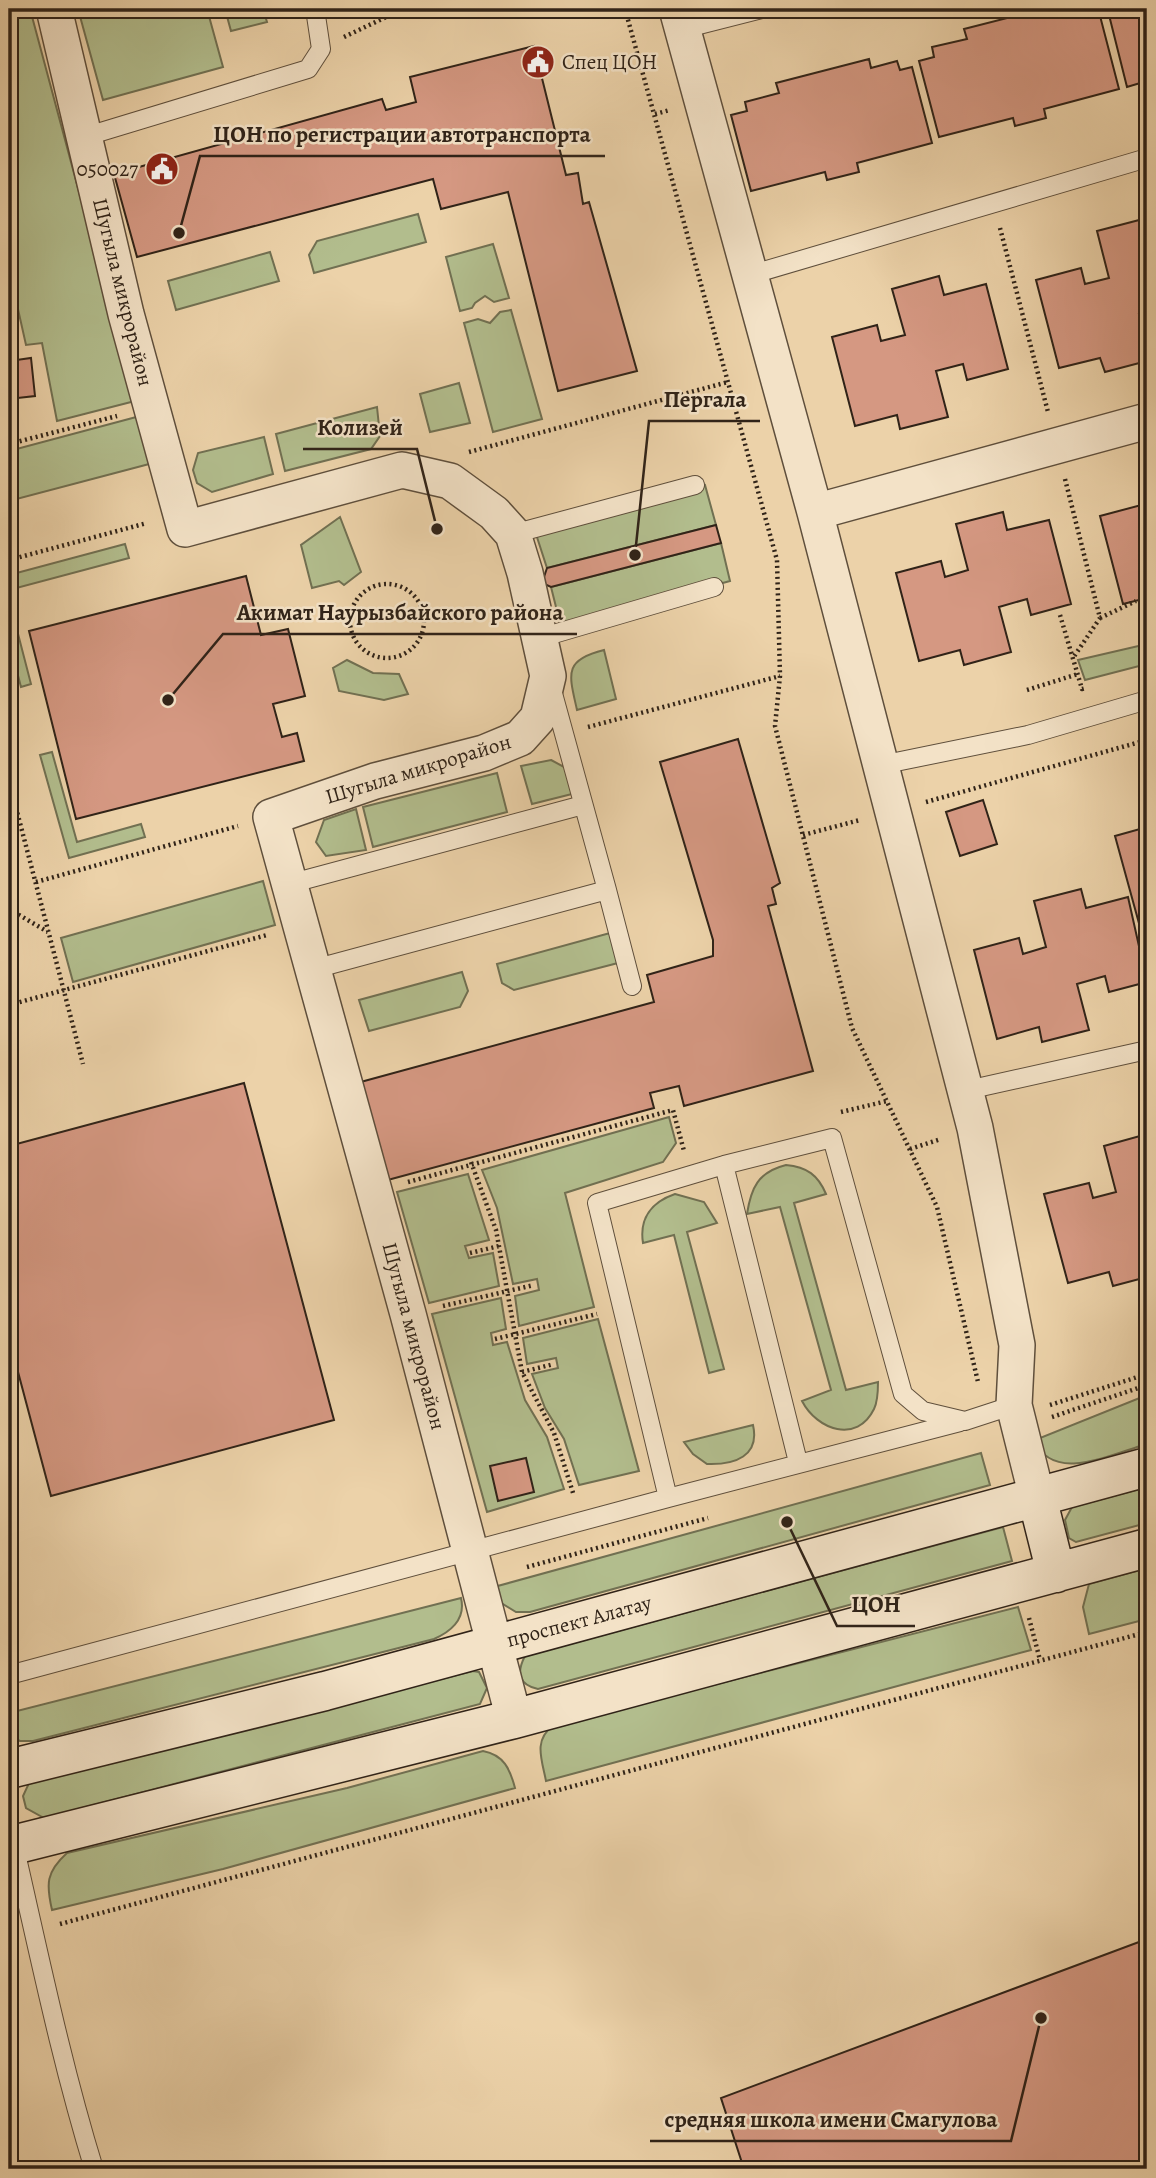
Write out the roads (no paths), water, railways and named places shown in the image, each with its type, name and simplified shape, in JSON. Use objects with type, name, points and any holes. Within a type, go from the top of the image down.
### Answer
[{"type":"main road","name":"проспект Алатау","points":[[9,1769],[325,1691],[1147,1467]]},
{"type":"main road","points":[[1037,1497],[1056,1573]]},
{"type":"main road","points":[[10,1838],[514,1719],[1147,1549]]},
{"type":"street","name":"Шугыла микрорайон","points":[[54,9],[152,407],[185,528],[402,470],[450,481],[494,513],[513,534],[548,676],[538,718],[520,738],[484,753],[375,781],[271,817],[408,1314],[514,1719]]},
{"type":"street","points":[[680,19],[816,512],[963,1091],[975,1128],[1017,1345],[1009,1416],[1037,1497]]},
{"type":"street","points":[[816,512],[1147,421]]},
{"type":"lane","points":[[85,137],[308,69],[321,49],[315,9]]},
{"type":"lane","points":[[680,19],[762,9]]},
{"type":"lane","points":[[750,275],[1147,158]]},
{"type":"lane","points":[[513,534],[695,485]]},
{"type":"lane","points":[[540,638],[714,587]]},
{"type":"lane","points":[[548,676],[632,986]]},
{"type":"lane","points":[[881,765],[1028,735],[1147,700]]},
{"type":"lane","points":[[289,884],[583,805]]},
{"type":"lane","points":[[314,969],[607,890]]},
{"type":"lane","points":[[963,1091],[1147,1050]]},
{"type":"lane","points":[[668,1498],[597,1203],[724,1165],[832,1138],[903,1394],[923,1411],[965,1421]]},
{"type":"lane","points":[[724,1165],[798,1462]]},
{"type":"lane","points":[[9,1675],[798,1462],[965,1421],[1009,1416]]},
{"type":"lane","points":[[10,1838],[74,2103],[94,2169]]},
{"type":"place","name":"Спец ЦОН","points":[[538,62]]},
{"type":"place","name":"050027","points":[[162,169]]},
{"type":"place","name":"ЦОН по регистрации автотранспорта","points":[[179,233]]},
{"type":"place","name":"Колизей","points":[[437,529]]},
{"type":"place","name":"Пергала","points":[[635,555]]},
{"type":"place","name":"Акимат Наурызбайского района","points":[[168,700]]},
{"type":"place","name":"ЦОН","points":[[787,1522]]},
{"type":"place","name":"средняя школа имени Смагулова","points":[[1041,2018]]}]
